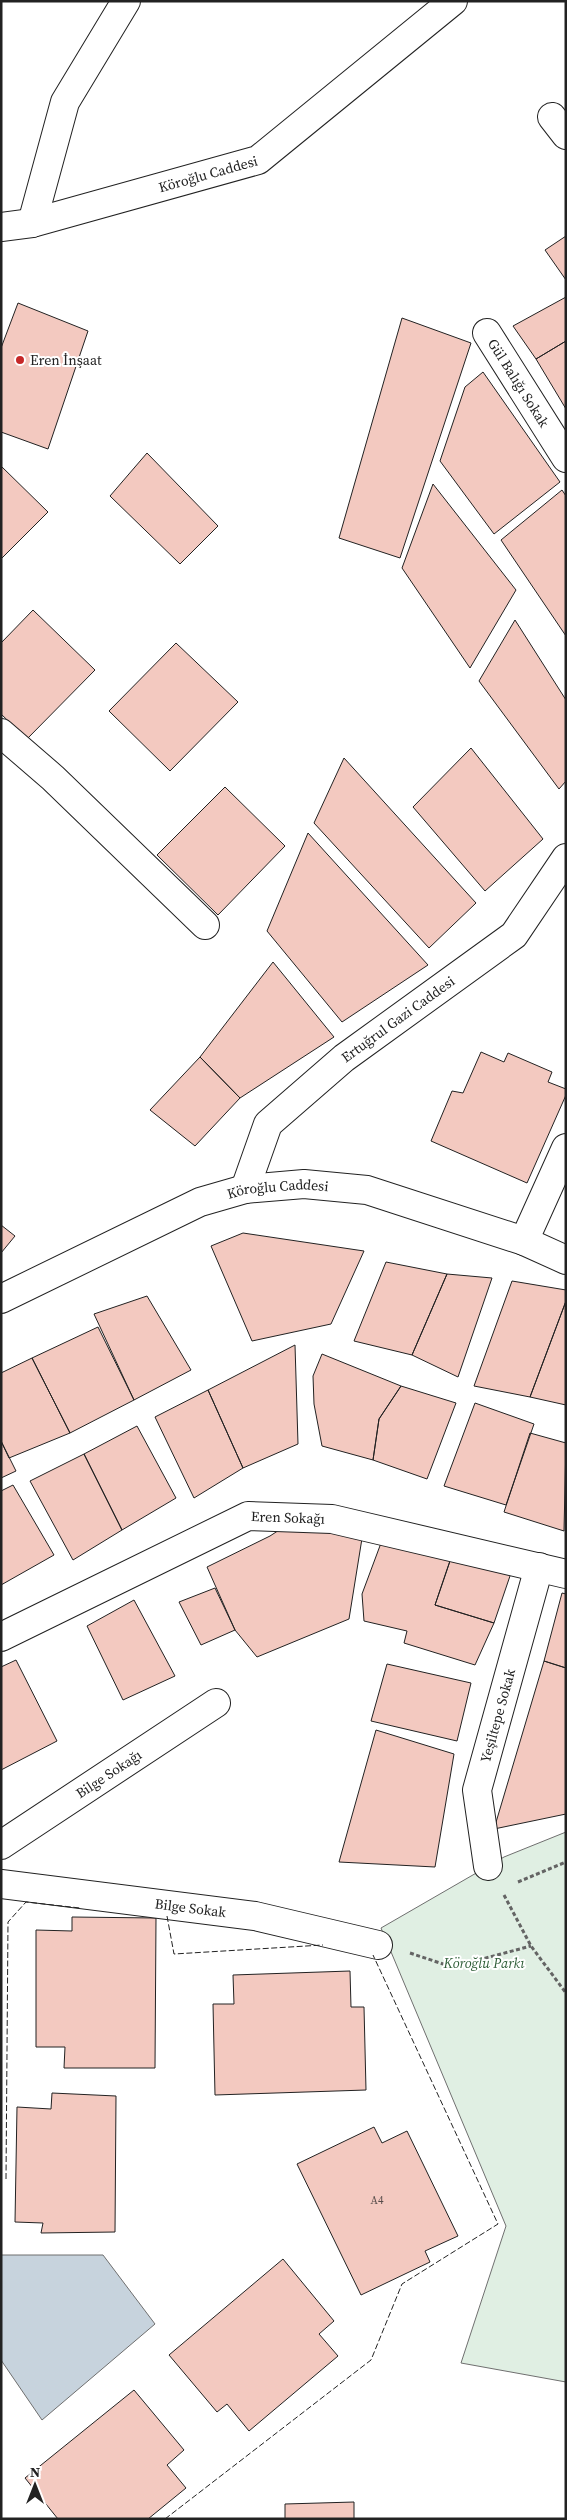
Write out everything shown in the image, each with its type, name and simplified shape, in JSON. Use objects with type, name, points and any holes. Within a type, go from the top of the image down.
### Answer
[{"type":"street","points":[[32,223],[66,102],[126,1]]},
{"type":"street","name":"Köroğlu Caddesi","points":[[1,227],[32,223],[258,160],[453,1]]},
{"type":"street","name":"Gül Balığı Sokak","points":[[487,333],[566,458]]},
{"type":"street","points":[[1,733],[53,778],[205,925]]},
{"type":"street","name":"Ertuğrul Gazi Caddesi","points":[[245,1190],[268,1124],[344,1058],[514,935],[566,858]]},
{"type":"street","points":[[524,1241],[566,1148]]},
{"type":"street","name":"Köroğlu Caddesi","points":[[1,1299],[200,1202],[245,1190],[304,1184],[367,1190],[524,1241],[566,1260]]},
{"type":"street","name":"Eren Sokağı","points":[[1,1637],[248,1516],[332,1519],[566,1574]]},
{"type":"street","name":"Yeşiltepe Sokak","points":[[488,1866],[477,1790],[538,1567]]},
{"type":"street","name":"Bilge Sokağı","points":[[1,1845],[216,1704]]},
{"type":"street","name":"Bilge Sokak","points":[[1,1884],[255,1916],[378,1945]]},
{"type":"path","points":[[501,1890],[566,1862]]},
{"type":"path","points":[[488,1866],[531,1946],[566,1994]]},
{"type":"path","points":[[378,1945],[408,1952],[452,1967],[531,1946]]},
{"type":"path","points":[[560,1986],[566,1987]]},
{"type":"green space","name":"Köroğlu Parkı","points":[[566,1832],[566,2382],[461,2363],[506,2226],[381,1928],[504,1857]]},
{"type":"shaded area","points":[[1,2255],[103,2255],[155,2324],[42,2420],[1,2360]]},
{"type":"building","points":[[566,236],[566,280],[545,250]]},
{"type":"building","points":[[566,297],[566,341],[536,359],[513,326]]},
{"type":"building","points":[[18,303],[88,331],[48,449],[1,432],[1,348]]},
{"type":"building","points":[[402,318],[471,343],[400,558],[339,538]]},
{"type":"building","points":[[566,341],[566,409],[536,359]]},
{"type":"building","points":[[483,372],[560,482],[494,534],[440,461],[465,387]]},
{"type":"building","points":[[147,453],[218,526],[180,564],[110,496]]},
{"type":"building","points":[[1,466],[48,512],[1,559]]},
{"type":"building","points":[[433,484],[516,590],[470,668],[402,568]]},
{"type":"building","points":[[562,490],[566,496],[566,636],[501,540]]},
{"type":"building","points":[[33,610],[95,670],[27,739],[1,714],[1,643]]},
{"type":"building","points":[[515,620],[566,700],[566,781],[559,789],[479,681]]},
{"type":"building","points":[[176,643],[238,702],[170,771],[109,711]]},
{"type":"building","points":[[471,748],[543,839],[485,891],[413,807]]},
{"type":"building","points":[[344,758],[476,903],[429,948],[314,823]]},
{"type":"building","points":[[225,787],[285,846],[218,915],[157,855]]},
{"type":"building","points":[[308,833],[428,965],[342,1022],[267,931]]},
{"type":"building","points":[[273,962],[334,1037],[240,1098],[200,1057]]},
{"type":"building","points":[[481,1052],[504,1062],[508,1053],[552,1072],[548,1082],[566,1089],[566,1095],[527,1183],[431,1141],[452,1091],[463,1093]]},
{"type":"building","points":[[200,1057],[240,1098],[195,1146],[150,1110]]},
{"type":"building","points":[[1,1225],[15,1236],[1,1253]]},
{"type":"building","points":[[243,1233],[364,1251],[331,1324],[252,1341],[211,1246]]},
{"type":"building","points":[[386,1262],[447,1274],[412,1355],[354,1341]]},
{"type":"building","points":[[447,1274],[492,1278],[458,1377],[412,1355]]},
{"type":"building","points":[[512,1281],[566,1290],[566,1301],[530,1397],[474,1386]]},
{"type":"building","points":[[147,1296],[191,1370],[134,1400],[94,1314]]},
{"type":"building","points":[[566,1301],[566,1405],[530,1397]]},
{"type":"building","points":[[98,1327],[134,1400],[70,1433],[32,1358]]},
{"type":"building","points":[[295,1345],[298,1444],[243,1468],[208,1390]]},
{"type":"building","points":[[322,1354],[401,1386],[379,1419],[373,1460],[322,1446],[314,1404],[313,1376]]},
{"type":"building","points":[[32,1358],[70,1433],[9,1458],[1,1441],[1,1373]]},
{"type":"building","points":[[401,1386],[456,1403],[427,1479],[373,1460],[379,1419]]},
{"type":"building","points":[[208,1390],[243,1468],[194,1498],[155,1417]]},
{"type":"building","points":[[475,1403],[534,1424],[506,1505],[444,1486]]},
{"type":"building","points":[[137,1426],[176,1498],[122,1530],[84,1454]]},
{"type":"building","points":[[530,1433],[566,1443],[564,1531],[504,1512]]},
{"type":"building","points":[[1,1441],[16,1471],[1,1478]]},
{"type":"building","points":[[84,1454],[122,1530],[73,1560],[30,1481]]},
{"type":"building","points":[[13,1485],[54,1555],[1,1585],[1,1491]]},
{"type":"building","points":[[299,1517],[364,1526],[349,1619],[257,1657],[235,1630],[207,1567],[270,1536]]},
{"type":"building","points":[[384,1535],[452,1555],[435,1605],[494,1623],[475,1665],[404,1643],[407,1631],[364,1621],[362,1594]]},
{"type":"building","points":[[452,1555],[511,1573],[494,1623],[435,1605]]},
{"type":"building","points":[[215,1588],[235,1630],[201,1645],[179,1602]]},
{"type":"building","points":[[562,1593],[566,1594],[566,1668],[544,1661]]},
{"type":"building","points":[[134,1600],[175,1676],[123,1700],[87,1626]]},
{"type":"building","points":[[16,1660],[57,1741],[1,1770],[1,1667]]},
{"type":"building","points":[[544,1661],[566,1668],[566,1814],[494,1829]]},
{"type":"building","points":[[387,1664],[471,1683],[457,1741],[371,1721]]},
{"type":"building","points":[[376,1730],[454,1754],[435,1867],[339,1862]]},
{"type":"building","points":[[72,1917],[156,1918],[155,2068],[64,2068],[65,2047],[36,2047],[36,1930],[72,1931]]},
{"type":"building","points":[[350,1971],[351,2007],[364,2007],[366,2090],[215,2095],[213,2004],[234,2004],[233,1975]]},
{"type":"building","points":[[52,2093],[116,2096],[115,2232],[41,2233],[43,2223],[15,2222],[17,2107],[51,2109]]},
{"type":"building","points":[[374,2127],[382,2143],[407,2131],[458,2236],[425,2251],[430,2262],[361,2295],[297,2164]]},
{"type":"building","points":[[283,2259],[334,2321],[319,2334],[338,2356],[249,2431],[227,2404],[217,2412],[169,2355]]},
{"type":"building","points":[[134,2390],[184,2450],[167,2465],[186,2488],[148,2519],[58,2519],[25,2478]]},
{"type":"building","points":[[354,2502],[354,2519],[285,2519],[285,2504]]},
{"type":"fence","points":[[6,2179],[8,1922],[26,1902],[80,1908]]},
{"type":"fence","points":[[167,1916],[174,1954],[323,1945]]},
{"type":"fence","points":[[165,2519],[371,2360],[402,2284],[498,2224],[373,1955]]},
{"type":"place","name":"Eren İnşaat","points":[[20,360]]}]
